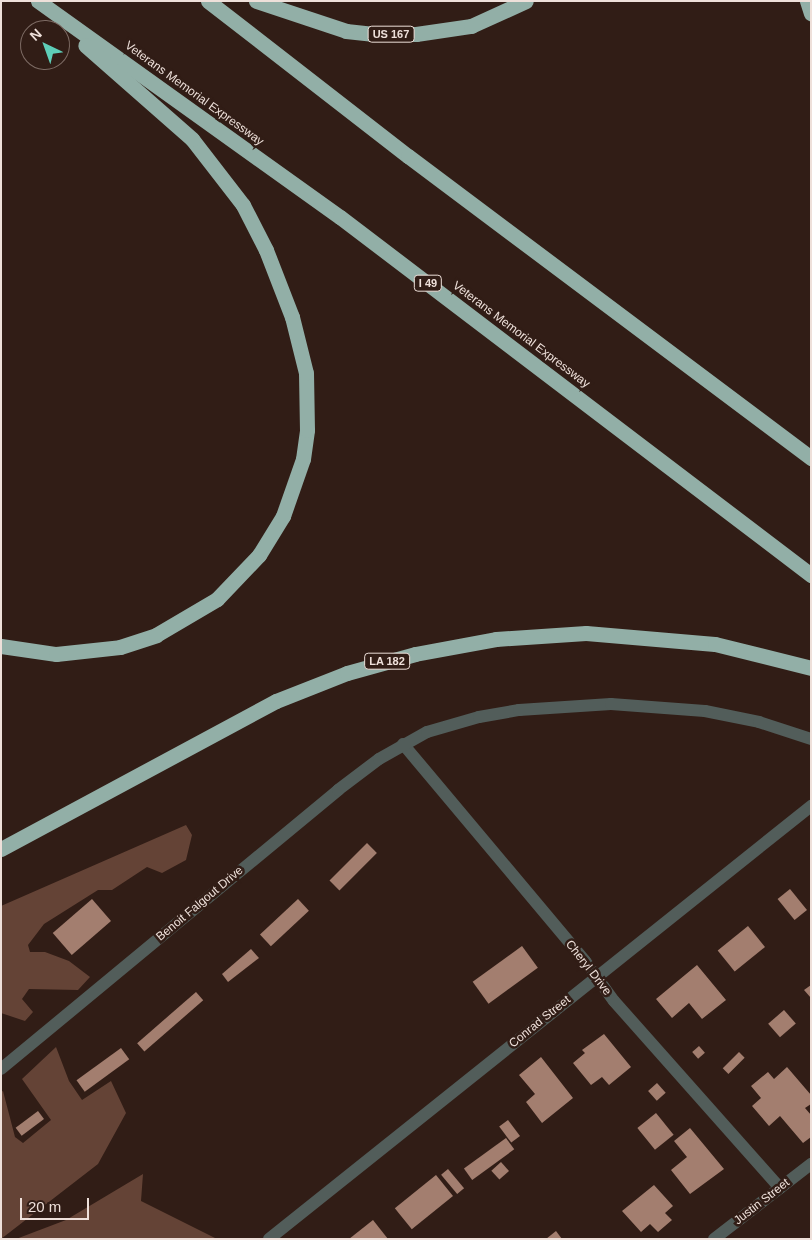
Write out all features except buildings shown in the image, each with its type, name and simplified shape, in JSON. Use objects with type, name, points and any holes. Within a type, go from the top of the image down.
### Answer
[{"type":"highway","name":"Veterans Memorial Expressway","points":[[36,1],[340,217],[811,575]]},
{"type":"highway","points":[[1,646],[56,654],[120,647],[156,635],[216,599],[259,555],[283,516],[303,459],[309,401],[297,336],[279,279],[247,212],[227,181],[192,139],[36,1]]},
{"type":"highway","points":[[208,1],[408,156],[811,458]]},
{"type":"highway","name":"US 167","points":[[256,1],[346,31],[416,34],[471,26],[526,1]]},
{"type":"highway","points":[[807,1],[811,13]]},
{"type":"highway","name":"LA 182","points":[[1,850],[276,701],[347,673],[415,654],[496,638],[586,633],[716,644],[811,668]]},
{"type":"street","name":"Benoit Falgout Drive","points":[[1,1069],[338,790],[403,744],[427,732],[479,717],[563,706],[611,704],[705,711],[759,722],[811,738]]},
{"type":"street","name":"Cheryl Drive","points":[[403,744],[596,977],[780,1188]]},
{"type":"street","name":"Conrad Street","points":[[269,1239],[811,806]]},
{"type":"street","name":"Justin Street","points":[[714,1239],[811,1164]]},
{"type":"shaded area","points":[[186,825],[192,835],[186,860],[162,873],[147,867],[112,890],[98,890],[44,924],[28,945],[30,952],[45,952],[69,961],[90,977],[78,990],[29,989],[22,999],[33,1012],[25,1021],[1,1013],[1,906]]},
{"type":"shaded area","points":[[56,1047],[69,1081],[82,1100],[111,1081],[126,1113],[98,1164],[1,1239],[1,1092],[3,1091],[15,1137],[23,1143],[51,1120],[22,1079]]},
{"type":"shaded area","points":[[143,1174],[141,1201],[217,1239],[16,1239],[66,1220]]}]
